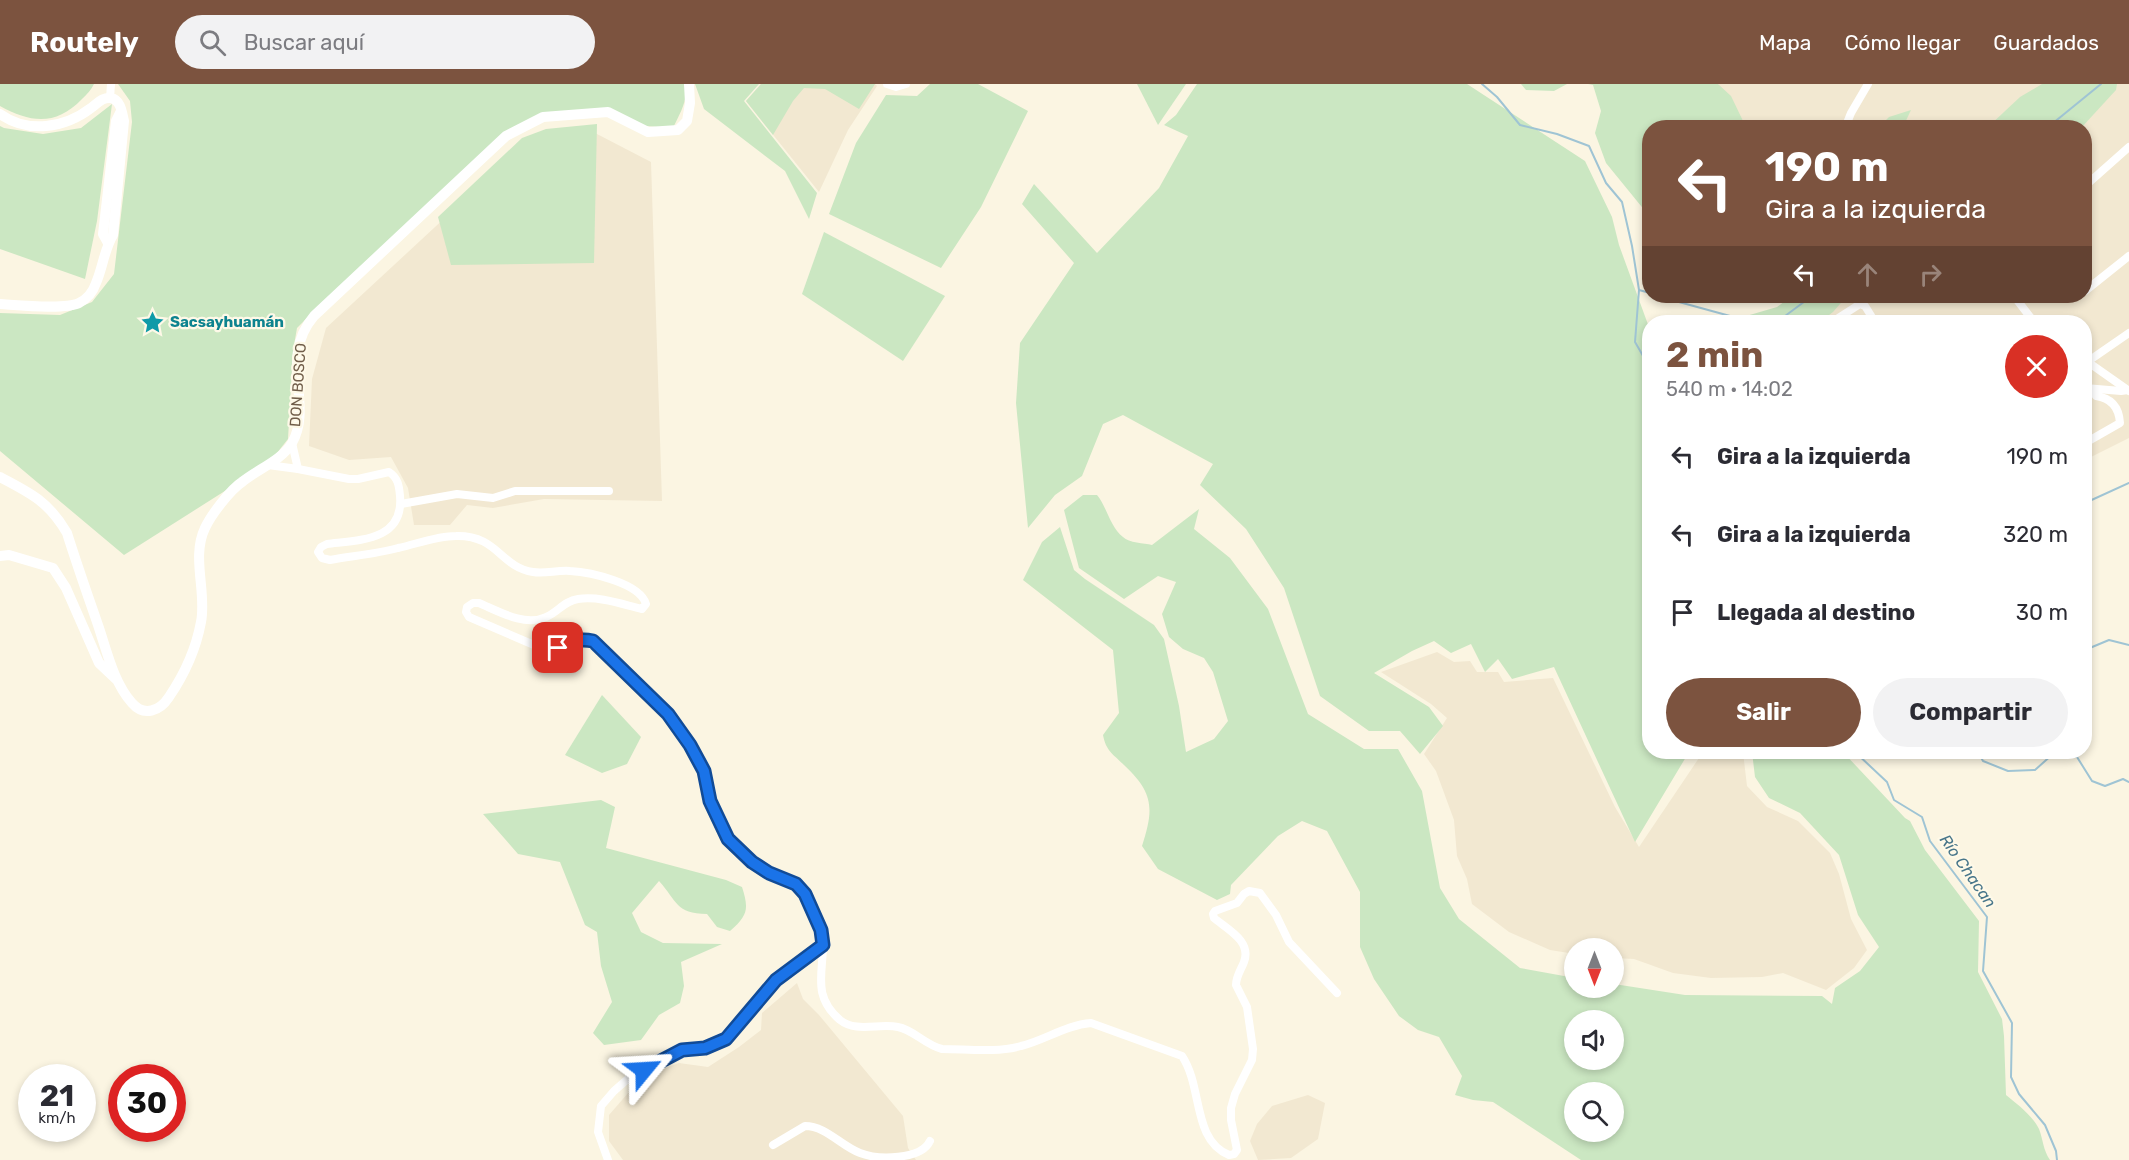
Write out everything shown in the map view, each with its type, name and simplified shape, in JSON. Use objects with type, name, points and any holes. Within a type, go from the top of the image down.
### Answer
[{"type":"street","points":[[110,98],[111,84]]},
{"type":"street","name":"DON BOSCO","points":[[0,477],[42,501],[56,515],[67,533],[118,682],[132,704],[144,711],[155,710],[165,703],[186,666],[197,640],[202,619],[200,539],[206,526],[240,483],[268,465],[292,443],[298,422],[298,343],[307,324],[506,136],[543,117],[608,112],[648,132],[678,130],[687,121],[690,103],[689,84]]},
{"type":"street","points":[[887,84],[896,87],[906,84]]},
{"type":"street","points":[[1849,120],[1868,84]]},
{"type":"street","points":[[0,114],[19,124],[42,127],[63,123],[90,109],[101,99],[116,100],[121,111],[116,121],[104,234],[108,243],[90,295],[77,305],[0,304]]},
{"type":"street","points":[[2092,180],[2129,147]]},
{"type":"street","points":[[2092,285],[2129,256]]},
{"type":"street","points":[[2019,303],[2029,315]]},
{"type":"street","points":[[1843,315],[1860,304],[1865,306],[1871,315]]},
{"type":"street","points":[[2092,357],[2129,333]]},
{"type":"street","points":[[2092,365],[2128,390]]},
{"type":"street","points":[[2092,389],[2128,390]]},
{"type":"street","points":[[2092,392],[2096,396],[2107,398],[2113,404],[2120,423],[2092,440]]},
{"type":"street","points":[[292,443],[298,469]]},
{"type":"street","points":[[268,465],[350,479],[389,472],[396,477],[401,504],[396,521],[390,529],[369,539],[327,544],[318,552],[322,558],[330,560],[398,549],[431,539],[471,536],[494,546],[505,558],[531,572],[573,571],[597,575],[640,593],[646,604],[642,609],[612,600],[590,598],[565,603],[545,618],[535,620],[515,617],[479,603],[472,603],[467,607],[466,612],[469,617],[541,648],[558,648],[582,639],[593,641],[668,714],[690,745],[704,771],[710,801],[728,839],[752,862],[769,873],[796,884],[805,894],[821,930],[822,995],[838,1018],[849,1025],[906,1029],[931,1046],[942,1049],[998,1049],[1023,1046],[1077,1024],[1091,1023],[1182,1056],[1190,1070],[1196,1089],[1204,1132],[1210,1142],[1229,1155],[1234,1154],[1237,1150],[1231,1108],[1235,1094],[1252,1060],[1253,1034],[1247,1007],[1236,985],[1245,950],[1234,933],[1214,918],[1215,910],[1237,903],[1249,891],[1260,892],[1276,915],[1290,942],[1337,993]]},
{"type":"street","points":[[401,504],[457,494],[493,498],[515,491],[609,491]]},
{"type":"street","points":[[0,556],[9,555],[53,568],[66,588],[99,663],[118,682]]},
{"type":"street","points":[[608,1160],[598,1132],[601,1106],[614,1091],[630,1077],[682,1050],[705,1048],[726,1039],[776,980],[823,945]]},
{"type":"street","points":[[773,1145],[799,1129],[812,1126],[872,1158],[915,1154],[923,1151],[930,1142]]},
{"type":"shaded area","points":[[761,84],[875,84],[877,86],[848,130],[819,192],[746,101]]},
{"type":"shaded area","points":[[1718,84],[2129,84],[2129,438],[2092,456],[2092,315],[1794,315],[1787,303],[2092,303],[2092,120],[1742,120]]},
{"type":"shaded area","points":[[597,134],[651,162],[662,501],[544,499],[493,508],[467,505],[450,525],[414,525],[408,488],[391,457],[349,460],[309,446],[312,379],[326,328],[529,140]]},
{"type":"shaded area","points":[[1437,652],[1454,662],[1470,661],[1477,672],[1498,672],[1504,682],[1553,678],[1615,807],[1639,847],[1698,759],[1744,759],[1747,786],[1767,807],[1798,821],[1830,853],[1839,874],[1851,919],[1867,950],[1854,968],[1826,990],[1783,973],[1762,977],[1711,978],[1673,973],[1634,959],[1624,958],[1624,938],[1564,938],[1564,952],[1550,950],[1509,932],[1472,904],[1467,879],[1457,856],[1454,820],[1436,771],[1424,754],[1447,718],[1431,704],[1381,672]]},
{"type":"shaded area","points":[[797,983],[803,999],[903,1116],[908,1148],[916,1160],[623,1160],[609,1141],[609,1115],[629,1092],[660,1070],[679,1063],[708,1067],[739,1047],[761,1030],[762,1013]]},
{"type":"shaded area","points":[[1308,1095],[1325,1103],[1318,1139],[1291,1158],[1258,1160],[1250,1141],[1257,1124],[1272,1106]]},
{"type":"green space","points":[[0,84],[94,84],[72,108],[53,118],[43,119],[22,116],[0,106]]},
{"type":"green space","name":"Sacsayhuamán","points":[[118,84],[684,84],[686,95],[673,128],[632,125],[593,111],[544,116],[506,136],[297,328],[293,351],[288,439],[269,463],[124,555],[0,451],[0,313],[60,315],[92,302],[114,274],[132,122],[130,101]]},
{"type":"green space","points":[[695,84],[759,84],[744,101],[817,193],[809,219],[785,171],[704,109]]},
{"type":"green space","points":[[761,84],[875,84],[859,109],[825,89],[804,88],[793,101],[773,135],[746,101]]},
{"type":"green space","points":[[930,84],[978,84],[1028,111],[981,207],[941,268],[829,214],[856,143],[886,95],[917,96]]},
{"type":"green space","points":[[1137,84],[1186,84],[1158,125]]},
{"type":"green space","points":[[1197,84],[1467,84],[1585,161],[1612,217],[1619,245],[1645,315],[1642,315],[1642,759],[1685,759],[1635,842],[1554,667],[1512,679],[1498,659],[1485,672],[1471,644],[1451,653],[1434,641],[1374,673],[1429,707],[1443,726],[1420,754],[1400,731],[1369,731],[1320,696],[1284,588],[1246,529],[1200,485],[1213,464],[1123,415],[1103,424],[1082,476],[1055,495],[1028,528],[1016,403],[1020,343],[1074,263],[1022,204],[1034,184],[1097,253],[1159,188],[1188,136],[1164,125],[1176,115]]},
{"type":"green space","points":[[1521,84],[1567,84],[1554,91],[1526,90]]},
{"type":"green space","points":[[1588,84],[1718,84],[1731,96],[1743,120],[1642,120],[1642,207],[1606,163],[1595,133],[1601,111],[1593,85]]},
{"type":"green space","points":[[2042,84],[2117,84],[2116,90],[2088,120],[1995,120],[2020,97]]},
{"type":"green space","points":[[112,104],[97,221],[85,279],[0,249],[0,126],[43,134],[81,128]]},
{"type":"green space","points":[[1911,110],[1906,120],[1886,120]]},
{"type":"green space","points":[[597,124],[594,263],[451,265],[438,217],[522,138],[546,129]]},
{"type":"green space","points":[[824,232],[945,296],[903,361],[802,294]]},
{"type":"green space","points":[[1782,303],[1841,303],[1829,315],[1750,315],[1777,307]]},
{"type":"green space","points":[[1083,495],[1097,495],[1115,528],[1123,537],[1133,542],[1152,545],[1199,509],[1194,529],[1230,558],[1268,609],[1308,714],[1364,749],[1398,749],[1422,791],[1440,888],[1459,919],[1520,968],[1564,976],[1564,998],[1624,998],[1624,986],[1685,995],[1822,996],[1832,1004],[1835,988],[1860,971],[1879,947],[1858,915],[1839,855],[1800,813],[1769,798],[1755,777],[1753,759],[1850,759],[1910,821],[1925,850],[1979,921],[1978,972],[2002,1019],[2006,1095],[2036,1124],[2050,1160],[1581,1160],[1493,1102],[1455,1095],[1462,1076],[1439,1037],[1418,1030],[1399,1016],[1374,979],[1360,947],[1360,892],[1327,831],[1302,821],[1278,836],[1231,885],[1230,894],[1217,900],[1158,869],[1142,846],[1149,811],[1146,793],[1134,775],[1108,749],[1103,735],[1119,713],[1113,650],[1023,580],[1042,542],[1060,527],[1074,570],[1154,625],[1164,639],[1179,706],[1186,752],[1214,739],[1228,721],[1213,672],[1204,658],[1183,649],[1169,637],[1162,614],[1176,582],[1158,576],[1124,599],[1079,568],[1064,510]]},
{"type":"green space","points":[[602,695],[641,737],[627,764],[602,773],[565,755]]},
{"type":"green space","points":[[601,800],[615,807],[606,848],[726,880],[742,887],[746,901],[744,916],[730,931],[717,927],[707,914],[683,909],[659,881],[632,913],[641,932],[663,943],[722,944],[681,962],[684,986],[680,1003],[659,1015],[641,1040],[604,1045],[593,1033],[612,1002],[601,966],[597,932],[585,925],[560,862],[518,854],[483,814]]},
{"type":"waterway","points":[[1482,84],[1497,97],[1520,125],[1557,134],[1589,146],[1606,183],[1622,202],[1639,290],[1635,342],[1642,354]]},
{"type":"waterway","points":[[2057,120],[2101,84]]},
{"type":"waterway","points":[[1683,303],[1726,315]]},
{"type":"waterway","points":[[1786,315],[1803,303]]},
{"type":"waterway","points":[[2092,500],[2129,483]]},
{"type":"waterway","points":[[2092,647],[2109,640],[2129,645]]},
{"type":"waterway","name":"Río Chacan","points":[[1862,759],[1887,782],[1894,800],[1922,817],[1930,841],[1987,917],[1983,971],[2012,1023],[2011,1077],[2019,1094],[2045,1125],[2056,1151],[2057,1160]]},
{"type":"waterway","points":[[1982,759],[2008,771],[2035,770],[2047,759]]},
{"type":"waterway","points":[[2078,759],[2092,781],[2105,786],[2123,779],[2129,782]]},
{"type":"place","name":"Sacsayhuamán","points":[[152,322]]},
{"type":"route","points":[[558,648],[582,639],[593,641],[668,714],[690,745],[704,771],[710,801],[717,820],[728,839],[752,862],[769,873],[796,884],[805,894],[821,930],[823,945],[776,980],[726,1039],[705,1048],[682,1050],[644,1070]]}]
